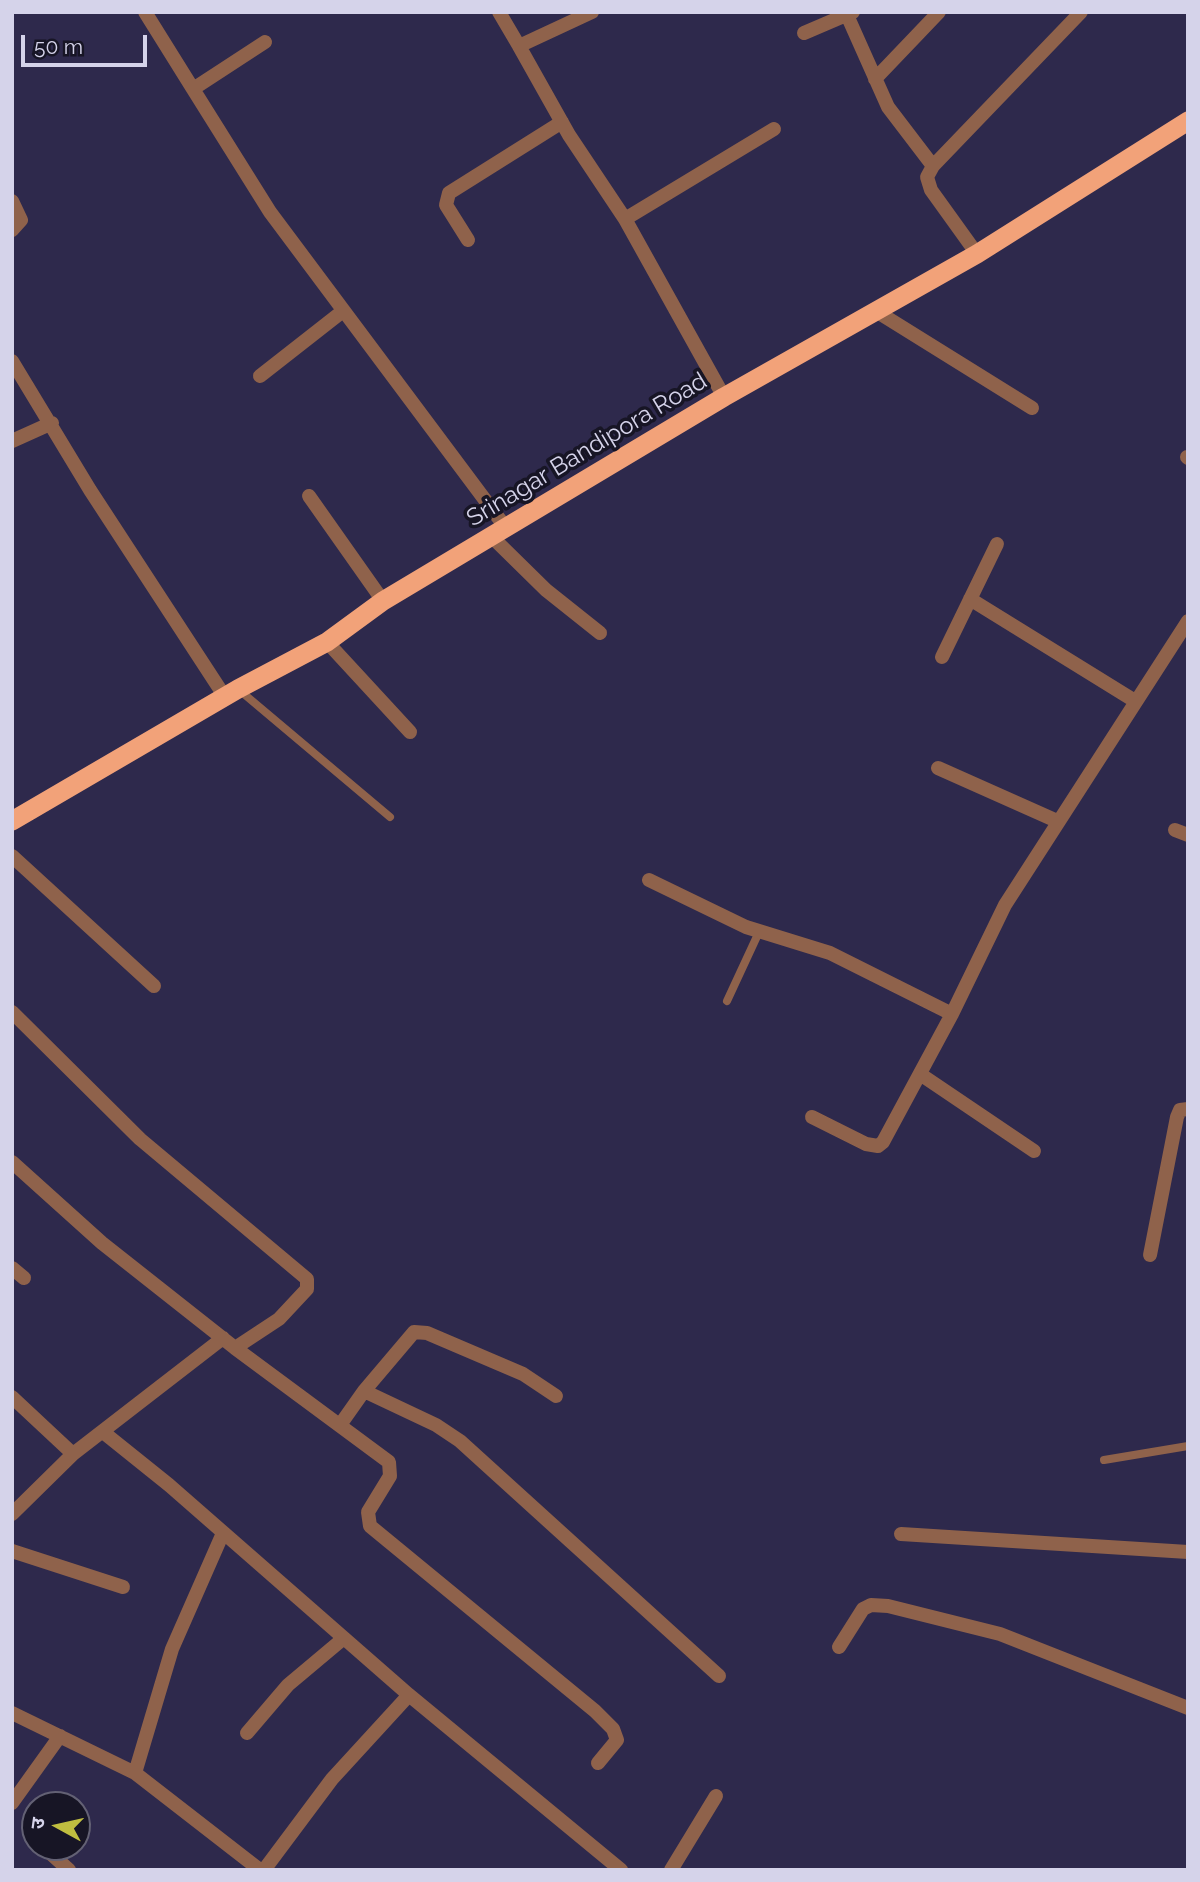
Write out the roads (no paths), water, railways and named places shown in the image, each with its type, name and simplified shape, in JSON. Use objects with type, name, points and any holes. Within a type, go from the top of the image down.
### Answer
[{"type":"highway","name":"Srinagar Bandipora Road","points":[[12,821],[232,693],[327,642],[383,601],[724,397],[978,254],[1188,121]]},
{"type":"street","points":[[145,12],[270,212],[498,532],[546,590],[600,633]]},
{"type":"street","points":[[499,12],[562,122],[625,219],[724,397]]},
{"type":"street","points":[[519,46],[592,12]]},
{"type":"street","points":[[875,79],[939,12]]},
{"type":"street","points":[[978,254],[928,186],[928,177],[933,166],[1081,12]]},
{"type":"street","points":[[804,33],[850,13],[888,107],[933,166]]},
{"type":"street","points":[[193,89],[265,42]]},
{"type":"street","points":[[468,240],[446,205],[449,193],[562,122]]},
{"type":"street","points":[[625,219],[774,129]]},
{"type":"street","points":[[12,201],[21,216],[19,224],[12,230]]},
{"type":"street","points":[[260,376],[343,311]]},
{"type":"street","points":[[876,311],[1032,408]]},
{"type":"street","points":[[12,361],[52,423],[90,490],[232,693]]},
{"type":"street","points":[[12,441],[52,423]]},
{"type":"street","points":[[309,496],[383,601]]},
{"type":"street","points":[[942,657],[997,544]]},
{"type":"street","points":[[970,599],[1135,701]]},
{"type":"street","points":[[812,1117],[866,1144],[878,1146],[887,1137],[952,1014],[1005,905],[1188,621]]},
{"type":"street","points":[[327,642],[410,732]]},
{"type":"street","points":[[938,768],[1057,821]]},
{"type":"street","points":[[12,856],[154,986]]},
{"type":"street","points":[[649,880],[759,932],[830,953],[952,1014]]},
{"type":"street","points":[[12,1012],[140,1139],[307,1279],[307,1289],[279,1319],[235,1348]]},
{"type":"street","points":[[920,1074],[1034,1152]]},
{"type":"street","points":[[1150,1255],[1177,1117],[1180,1110],[1188,1109]]},
{"type":"street","points":[[12,1162],[72,1219],[235,1348],[389,1462],[390,1476],[368,1512],[370,1526],[595,1711],[613,1729],[617,1740],[598,1763]]},
{"type":"street","points":[[12,1268],[24,1278]]},
{"type":"street","points":[[340,1425],[407,1338],[421,1331],[523,1374],[556,1396]]},
{"type":"street","points":[[12,1514],[73,1454],[223,1338]]},
{"type":"street","points":[[364,1391],[436,1425],[460,1441],[719,1676]]},
{"type":"street","points":[[12,1397],[73,1454]]},
{"type":"street","points":[[103,1432],[409,1695],[621,1870]]},
{"type":"street","points":[[135,1773],[172,1648],[223,1533]]},
{"type":"street","points":[[901,1534],[1188,1552]]},
{"type":"street","points":[[12,1551],[123,1587]]},
{"type":"street","points":[[839,1647],[863,1609],[871,1605],[888,1606],[1000,1634],[1188,1708]]},
{"type":"street","points":[[247,1733],[288,1685],[344,1638]]},
{"type":"street","points":[[12,1713],[135,1773],[262,1870],[332,1779],[409,1695]]},
{"type":"street","points":[[12,1803],[60,1736]]},
{"type":"street","points":[[671,1870],[716,1796]]},
{"type":"lane","points":[[232,693],[390,817]]},
{"type":"lane","points":[[727,1001],[759,932]]},
{"type":"lane","points":[[1104,1460],[1188,1446]]}]
